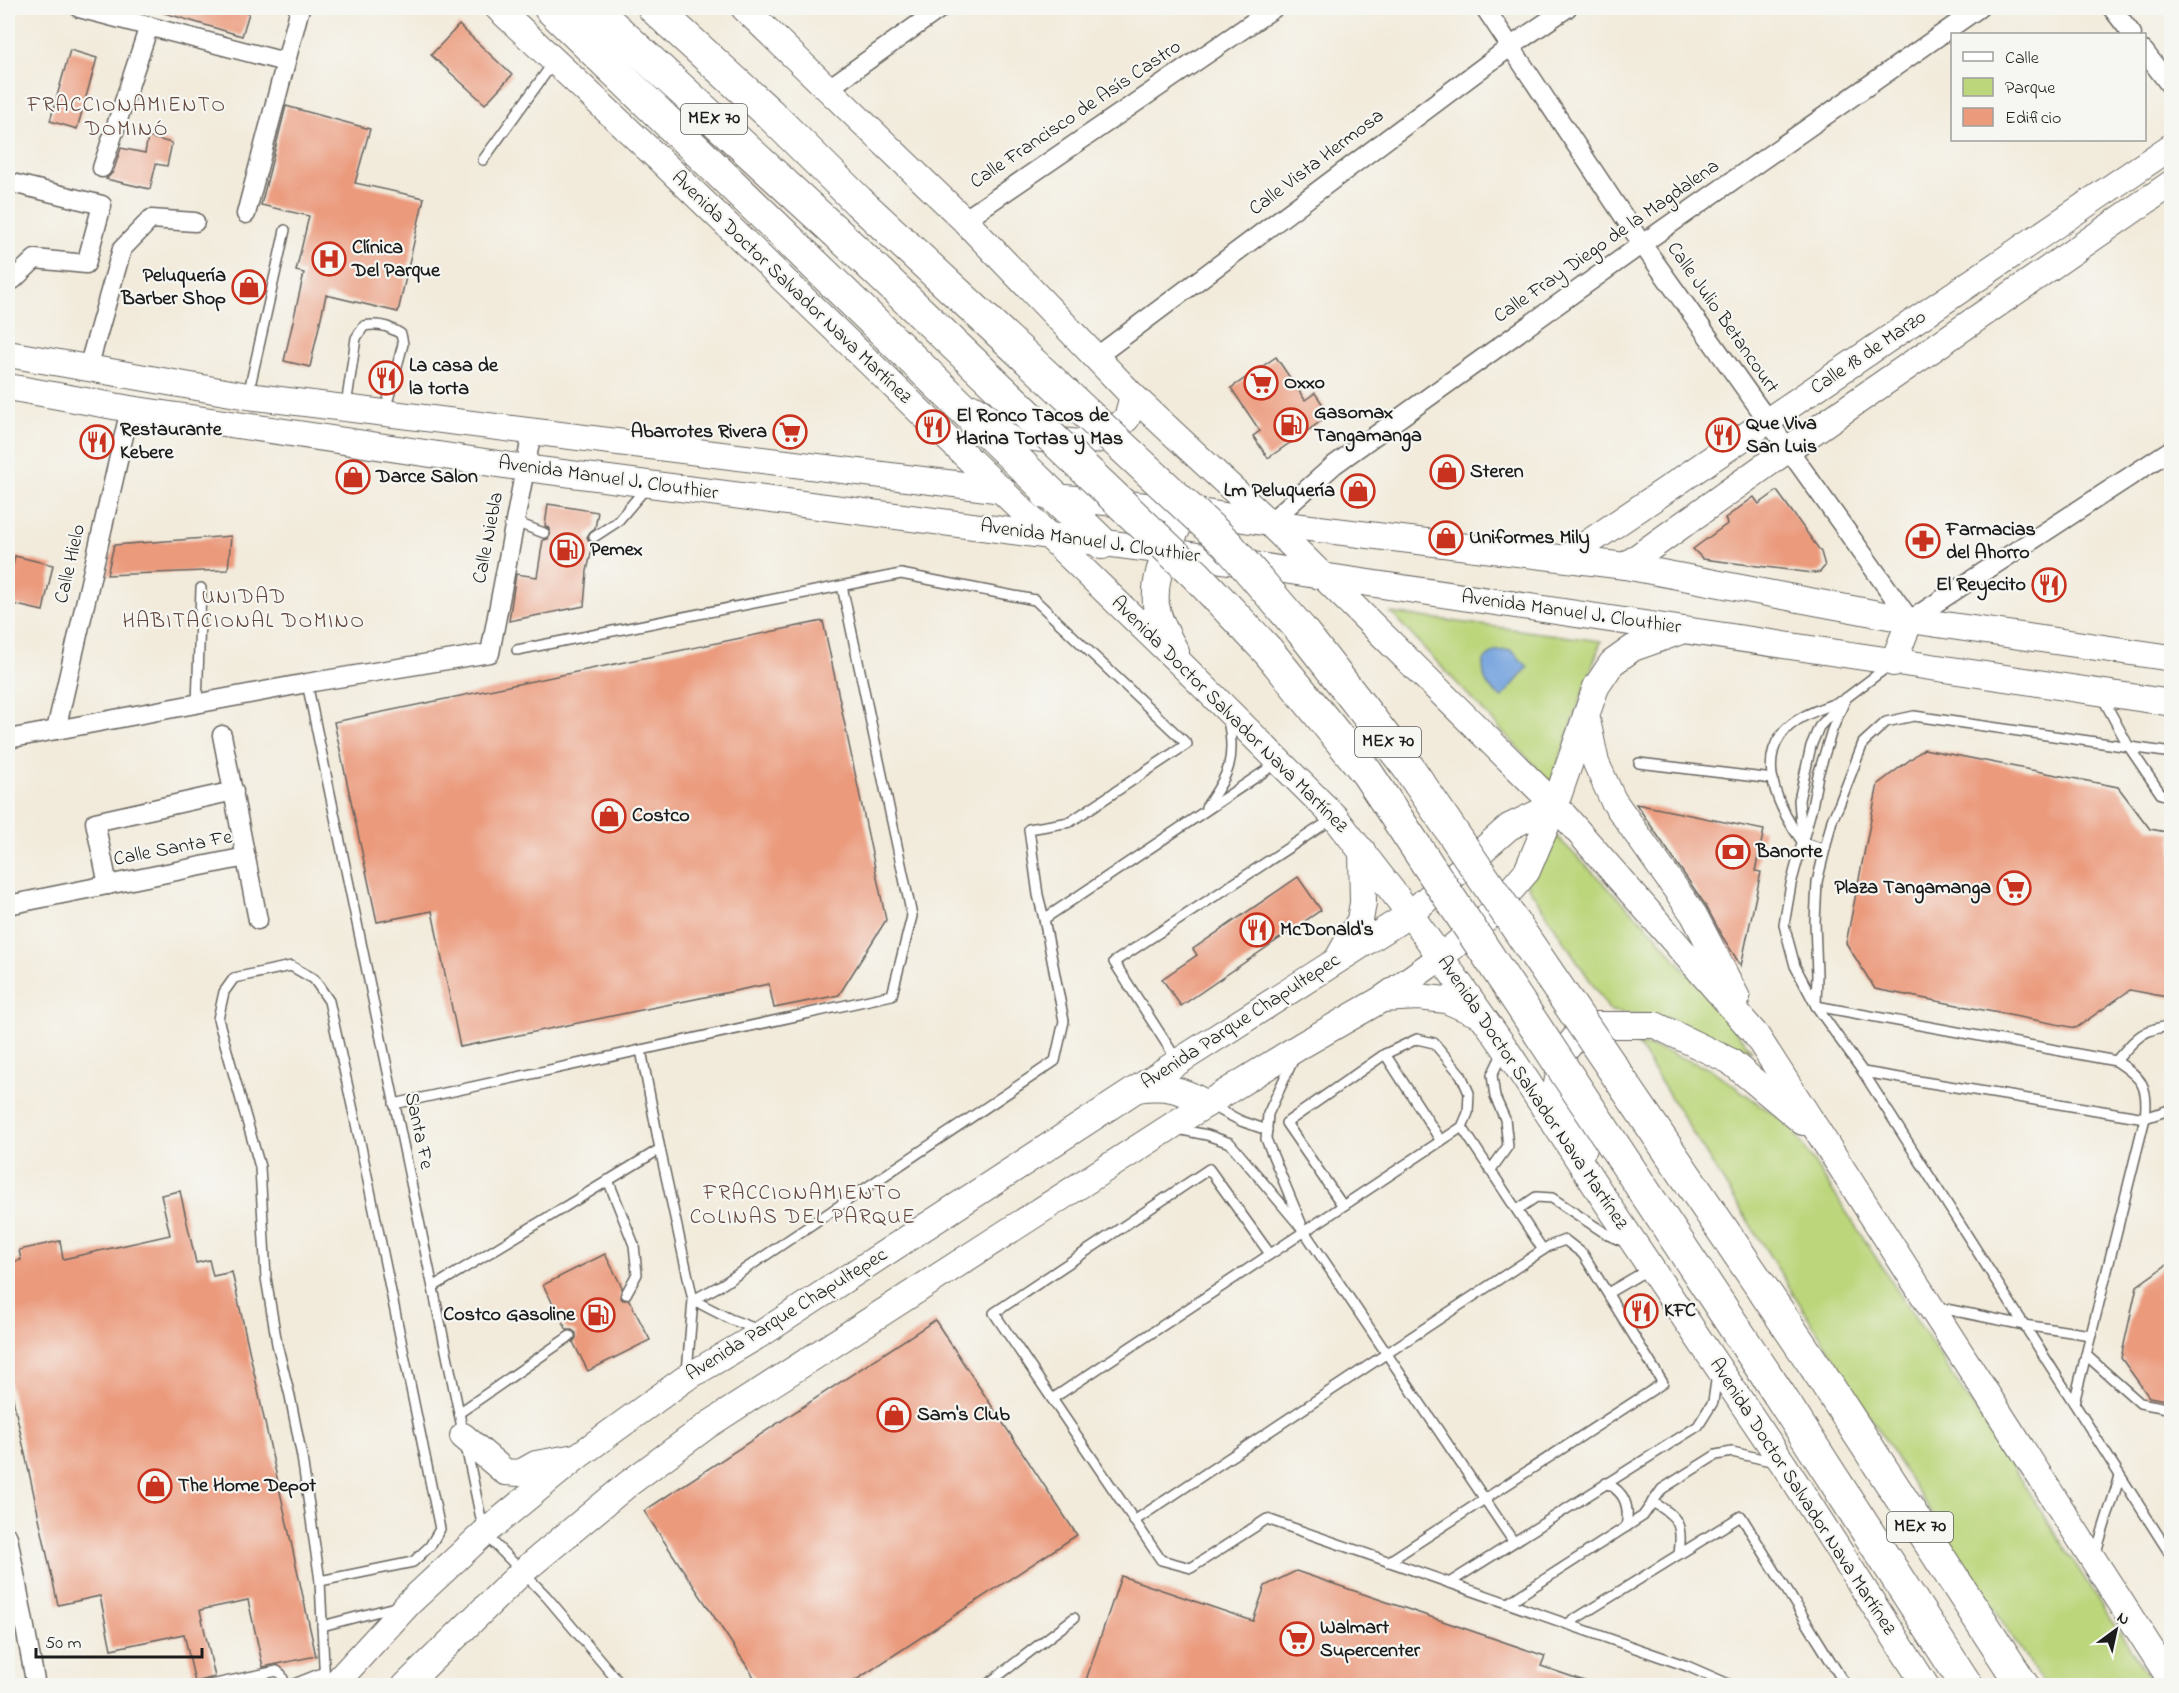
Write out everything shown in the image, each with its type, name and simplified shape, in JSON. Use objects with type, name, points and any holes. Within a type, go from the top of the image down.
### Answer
[{"type":"highway","points":[[550,8],[1102,543]]},
{"type":"highway","name":"Avenida Doctor Salvador Nava Martínez","points":[[593,8],[835,231],[1196,575],[1268,651],[1367,773],[1778,1393],[1967,1686]]},
{"type":"highway","name":"MEX 70","points":[[654,8],[1227,544],[1301,630],[1408,767],[1817,1369],[2023,1686]]},
{"type":"highway","points":[[681,8],[771,115]]},
{"type":"main road","name":"Avenida Doctor Salvador Nava Martínez","points":[[498,8],[659,159],[1335,816],[1410,914],[1505,1048],[1784,1465],[1926,1686]]},
{"type":"main road","points":[[744,8],[964,219],[1133,396],[1269,523],[1555,805],[1756,1035]]},
{"type":"main road","points":[[644,99],[659,159]]},
{"type":"main road","name":"Calle 18 de Marzo","points":[[1566,558],[2172,146]]},
{"type":"main road","name":"Calle 18 de Marzo","points":[[1625,566],[1787,450],[2172,183]]},
{"type":"main road","name":"Avenida Manuel J. Clouthier","points":[[8,354],[248,396],[346,409],[1053,497],[1187,510],[1269,523],[1625,566],[1910,620],[2172,658]]},
{"type":"main road","points":[[927,371],[995,423],[1034,438],[1079,443],[1106,438],[1127,418],[1133,396]]},
{"type":"main road","name":"Avenida Manuel J. Clouthier","points":[[8,387],[130,409],[525,468],[1166,551],[1893,663],[2172,703]]},
{"type":"main road","points":[[1182,666],[1164,630],[1156,604],[1157,579],[1166,551],[1187,510]]},
{"type":"main road","points":[[1893,663],[1910,620]]},
{"type":"main road","points":[[405,1686],[522,1572],[628,1484],[708,1425],[1170,1127],[1302,1045],[1382,999],[1441,957],[1486,919],[1527,871],[1555,805],[1596,687],[1612,663],[1633,648],[1684,630]]},
{"type":"main road","points":[[1586,715],[1596,763],[1613,800],[1694,915],[1756,1035],[2172,1682]]},
{"type":"main road","name":"Avenida Parque Chapultepec","points":[[329,1679],[410,1603],[440,1556],[484,1533],[578,1456],[686,1378],[764,1332],[1136,1089],[1410,914],[1509,827],[1555,805]]},
{"type":"main road","points":[[1336,962],[1360,920],[1363,903],[1362,850]]},
{"type":"main road","points":[[1382,999],[1418,997],[1446,1000],[1482,1016]]},
{"type":"main road","points":[[1609,1206],[1557,1084],[1563,1053],[1578,1034],[1595,1025],[1655,1025],[1730,1061],[1822,1138]]},
{"type":"main road","points":[[1136,1089],[1158,1086],[1177,1089],[1207,1104]]},
{"type":"main road","points":[[461,1424],[505,1472],[520,1473],[536,1464],[578,1456]]},
{"type":"street","points":[[79,8],[285,62]]},
{"type":"street","points":[[246,214],[300,8]]},
{"type":"street","points":[[829,88],[941,8]]},
{"type":"street","name":"Calle Francisco de Asís Castro","points":[[964,219],[1274,8]]},
{"type":"street","name":"Calle Julio Betancourt","points":[[1485,8],[1642,244],[1910,620]]},
{"type":"street","name":"Calle Vista Hermosa","points":[[1096,357],[1510,47],[1567,8]]},
{"type":"street","name":"Calle Fray Diego de la Magdalena","points":[[1269,523],[1334,465],[1642,244],[1979,8]]},
{"type":"street","points":[[2112,8],[2131,33]]},
{"type":"street","points":[[102,168],[149,26]]},
{"type":"street","points":[[2146,52],[2172,88]]},
{"type":"street","points":[[8,182],[102,205],[86,264],[35,259],[13,280]]},
{"type":"street","points":[[88,368],[122,249],[151,219],[195,222]]},
{"type":"street","name":"Calle Hielo","points":[[56,730],[130,409]]},
{"type":"street","name":"Calle Niebla","points":[[307,683],[490,653],[532,432]]},
{"type":"street","points":[[1910,620],[2172,449]]},
{"type":"street","points":[[8,739],[307,683]]},
{"type":"street","name":"Calle Santa Fe","points":[[222,735],[258,920]]},
{"type":"street","name":"Calle Santa Fe","points":[[108,885],[95,822],[234,791]]},
{"type":"street","name":"Calle Santa Fe","points":[[8,905],[246,857]]},
{"type":"street","points":[[8,1537],[36,1686]]},
{"type":"lane","points":[[483,160],[554,61]]},
{"type":"lane","points":[[248,396],[285,230]]},
{"type":"lane","points":[[346,409],[356,338],[364,326],[375,324],[390,327],[401,334],[403,344],[385,413]]},
{"type":"lane","points":[[594,537],[617,522],[650,484]]},
{"type":"lane","points":[[515,522],[544,533]]},
{"type":"lane","points":[[517,650],[901,574],[1035,600],[1187,744],[1070,822],[1029,830],[1038,895],[1064,1022],[1055,1061],[723,1284],[693,1300]]},
{"type":"lane","points":[[394,1104],[892,995],[912,916],[842,586]]},
{"type":"lane","points":[[197,704],[201,588]]},
{"type":"lane","points":[[1803,843],[1799,800],[1811,746],[1819,727],[1846,699],[1893,663]]},
{"type":"lane","name":"Santa Fe","points":[[307,683],[484,1533]]},
{"type":"lane","points":[[2100,693],[2129,747],[2161,794],[2172,796]]},
{"type":"lane","points":[[1825,849],[1803,843],[1789,824],[1779,804],[1773,780],[1772,759],[1776,744],[1782,734],[1796,721],[1846,699]]},
{"type":"lane","points":[[1846,699],[1825,749],[1791,884],[1784,925],[1795,966],[1816,1006],[1863,1072],[2172,1557]]},
{"type":"lane","points":[[1201,814],[1218,790],[1229,766],[1232,743],[1225,707]]},
{"type":"lane","points":[[1816,1006],[1817,882],[1832,820],[1863,743],[1886,722],[1914,716],[2172,753]]},
{"type":"lane","points":[[1044,919],[1280,761]]},
{"type":"lane","points":[[1639,763],[1773,780]]},
{"type":"lane","points":[[1178,1062],[1114,962],[1335,816]]},
{"type":"lane","points":[[320,1581],[440,1556],[440,1529],[329,1001],[314,979],[291,966],[234,978],[224,992],[218,1019],[260,1167],[266,1278],[277,1344],[302,1457],[320,1581],[322,1626],[329,1679],[326,1686]]},
{"type":"lane","points":[[1816,1006],[2116,1061],[2134,1073],[2144,1085],[2148,1099],[2145,1118],[2074,1402]]},
{"type":"lane","points":[[2116,1061],[2139,1035],[2155,1027],[2172,1026]]},
{"type":"lane","points":[[1052,1399],[1462,1127],[1467,1113],[1469,1094],[1461,1075],[1434,1043],[1417,1039],[1385,1054],[1286,1123],[1342,1206]]},
{"type":"lane","points":[[1302,1045],[1282,1080],[1268,1114],[1266,1140],[1305,1231]]},
{"type":"lane","points":[[1490,1171],[1508,1146],[1505,1119],[1495,1097],[1492,1075],[1505,1048]]},
{"type":"lane","points":[[641,1050],[693,1300],[686,1378]]},
{"type":"lane","points":[[1385,1054],[1441,1141]]},
{"type":"lane","points":[[1863,1072],[2145,1118],[2172,1109]]},
{"type":"lane","points":[[1207,1104],[1241,1121],[1267,1130]]},
{"type":"lane","points":[[1170,1127],[1207,1135],[1230,1143],[1305,1231],[1513,1541]]},
{"type":"lane","points":[[1462,1127],[1543,1250]]},
{"type":"lane","points":[[432,1287],[660,1149]]},
{"type":"lane","points":[[1270,1254],[1209,1169],[994,1313],[1161,1560],[1191,1568],[1267,1519],[1687,1666],[1733,1686]]},
{"type":"lane","points":[[608,1180],[634,1245],[637,1274],[626,1294]]},
{"type":"lane","points":[[1517,1210],[1536,1197],[1552,1198],[1645,1258],[1608,1293]]},
{"type":"lane","points":[[1134,1521],[1543,1250],[1565,1240],[1583,1254],[1663,1383],[1388,1562]]},
{"type":"lane","points":[[693,1300],[730,1319],[764,1332]]},
{"type":"lane","points":[[1930,1306],[2024,1325],[2091,1335]]},
{"type":"lane","points":[[461,1424],[570,1336]]},
{"type":"lane","points":[[2085,1355],[2140,1402],[2172,1409]]},
{"type":"lane","points":[[1449,1582],[1698,1426],[1713,1402],[1718,1368]]},
{"type":"lane","points":[[1508,1603],[1643,1516],[1662,1488],[1716,1455],[1732,1452],[1784,1465]]},
{"type":"lane","points":[[2093,1560],[2120,1476]]},
{"type":"lane","points":[[1606,1483],[1617,1488],[1624,1499],[1629,1514],[1626,1527]]},
{"type":"lane","points":[[1652,1502],[1666,1509],[1677,1521],[1682,1535],[1679,1554]]},
{"type":"lane","points":[[1567,1624],[1741,1516],[1846,1686]]},
{"type":"lane","points":[[484,1533],[522,1572],[622,1686]]},
{"type":"lane","points":[[322,1626],[410,1603]]},
{"type":"lane","points":[[985,1686],[1074,1618]]},
{"type":"lane","points":[[206,1686],[277,1671],[287,1686],[329,1679]]},
{"type":"green space","points":[[1391,613],[1601,641],[1551,783]]},
{"type":"green space","points":[[1556,836],[1656,935],[1752,1051],[1668,1018],[1610,1011],[1526,883]]},
{"type":"green space","points":[[1637,1044],[1662,1050],[1712,1070],[1791,1127],[2154,1685],[2044,1685],[1929,1510]]},
{"type":"water","points":[[1511,650],[1528,667],[1502,698],[1487,683],[1483,661],[1495,651]]},
{"type":"building","points":[[161,8],[229,8],[249,13],[242,36],[161,12]]},
{"type":"building","points":[[459,25],[512,75],[485,104],[431,55]]},
{"type":"building","points":[[70,50],[97,58],[77,129],[50,121]]},
{"type":"building","points":[[286,106],[370,129],[355,183],[424,198],[398,312],[326,295],[310,367],[284,361],[304,273],[296,271],[309,216],[261,205]]},
{"type":"building","points":[[148,137],[172,143],[167,166],[156,164],[150,189],[106,179],[113,172],[121,148],[145,153]]},
{"type":"building","points":[[1276,357],[1305,400],[1315,393],[1330,415],[1268,458],[1253,436],[1260,431],[1231,388]]},
{"type":"building","points":[[1777,491],[1821,552],[1825,566],[1820,572],[1703,559],[1693,549],[1727,524],[1725,518],[1754,497],[1759,504]]},
{"type":"building","points":[[548,504],[598,512],[595,528],[587,537],[593,544],[587,571],[584,606],[509,621],[516,574],[537,577],[543,540],[548,539],[550,535],[550,529],[545,526]]},
{"type":"building","points":[[231,536],[228,570],[107,575],[114,545]]},
{"type":"building","points":[[15,556],[53,565],[43,611],[8,603],[8,577],[10,578]]},
{"type":"building","name":"Costco","points":[[823,621],[886,920],[839,995],[774,1008],[769,984],[460,1047],[432,911],[377,922],[334,722]]},
{"type":"building","name":"Plaza Tangamanga","points":[[1924,749],[2118,787],[2150,829],[2172,833],[2172,998],[2130,990],[2076,1028],[1875,989],[1846,943],[1878,784]]},
{"type":"building","points":[[1636,804],[1764,830],[1755,871],[1761,872],[1741,966],[1706,906]]},
{"type":"building","name":"McDonald's","points":[[1298,877],[1321,910],[1181,1006],[1162,979],[1197,955],[1193,949]]},
{"type":"building","name":"The Home Depot","points":[[180,1191],[196,1263],[209,1260],[213,1276],[232,1272],[316,1656],[263,1667],[248,1600],[200,1610],[215,1677],[195,1682],[184,1634],[111,1649],[100,1596],[58,1605],[8,1376],[8,1263],[21,1260],[19,1250],[60,1241],[63,1259],[170,1235],[161,1195]]},
{"type":"building","name":"Costco Gasoline","points":[[605,1254],[622,1287],[620,1297],[623,1300],[629,1300],[650,1340],[588,1371],[573,1342],[576,1333],[567,1330],[543,1285]]},
{"type":"building","points":[[2172,1261],[2172,1401],[2149,1397],[2121,1358],[2137,1286]]},
{"type":"building","name":"Sam's Club","points":[[935,1320],[1077,1535],[847,1686],[760,1686],[644,1511]]},
{"type":"building","name":"Walmart Supercenter","points":[[1296,1571],[1545,1656],[1541,1666],[1590,1683],[1589,1686],[1084,1686],[1121,1576],[1253,1621],[1265,1586]]},
{"type":"place","name":"Clínica Del Parque","points":[[329,259]]},
{"type":"place","name":"Peluquería Barber Shop","points":[[249,287]]},
{"type":"place","name":"La casa de la torta","points":[[386,378]]},
{"type":"place","name":"Oxxo","points":[[1261,383]]},
{"type":"place","name":"Gasomax Tangamanga","points":[[1291,425]]},
{"type":"place","name":"El Ronco Tacos de Harina Tortas y Mas","points":[[933,427]]},
{"type":"place","name":"Abarrotes Rivera","points":[[790,432]]},
{"type":"place","name":"Que Viva San Luis","points":[[1723,435]]},
{"type":"place","name":"Restaurante Kebere","points":[[97,442]]},
{"type":"place","name":"Steren","points":[[1447,472]]},
{"type":"place","name":"Darce Salon","points":[[353,477]]},
{"type":"place","name":"Lm Peluquería","points":[[1358,491]]},
{"type":"place","name":"Uniformes Mily","points":[[1446,538]]},
{"type":"place","name":"Farmacias del Ahorro","points":[[1923,541]]},
{"type":"place","name":"Pemex","points":[[567,550]]},
{"type":"place","name":"El Reyecito","points":[[2049,585]]},
{"type":"place","name":"Costco","points":[[609,816]]},
{"type":"place","name":"Banorte","points":[[1733,852]]},
{"type":"place","name":"Plaza Tangamanga","points":[[2014,888]]},
{"type":"place","name":"McDonald's","points":[[1257,930]]},
{"type":"place","name":"KFC","points":[[1641,1311]]},
{"type":"place","name":"Costco Gasoline","points":[[598,1315]]},
{"type":"place","name":"Sam's Club","points":[[894,1415]]},
{"type":"place","name":"The Home Depot","points":[[155,1486]]},
{"type":"place","name":"Walmart Supercenter","points":[[1297,1639]]},
{"type":"district","name":"FRACCIONAMIENTO DOMINÓ","points":[[127,118]]},
{"type":"district","name":"UNIDAD HABITACIONAL DOMINO","points":[[244,610]]},
{"type":"district","name":"FRACCIONAMIENTO COLINAS DEL PARQUE","points":[[803,1206]]}]
